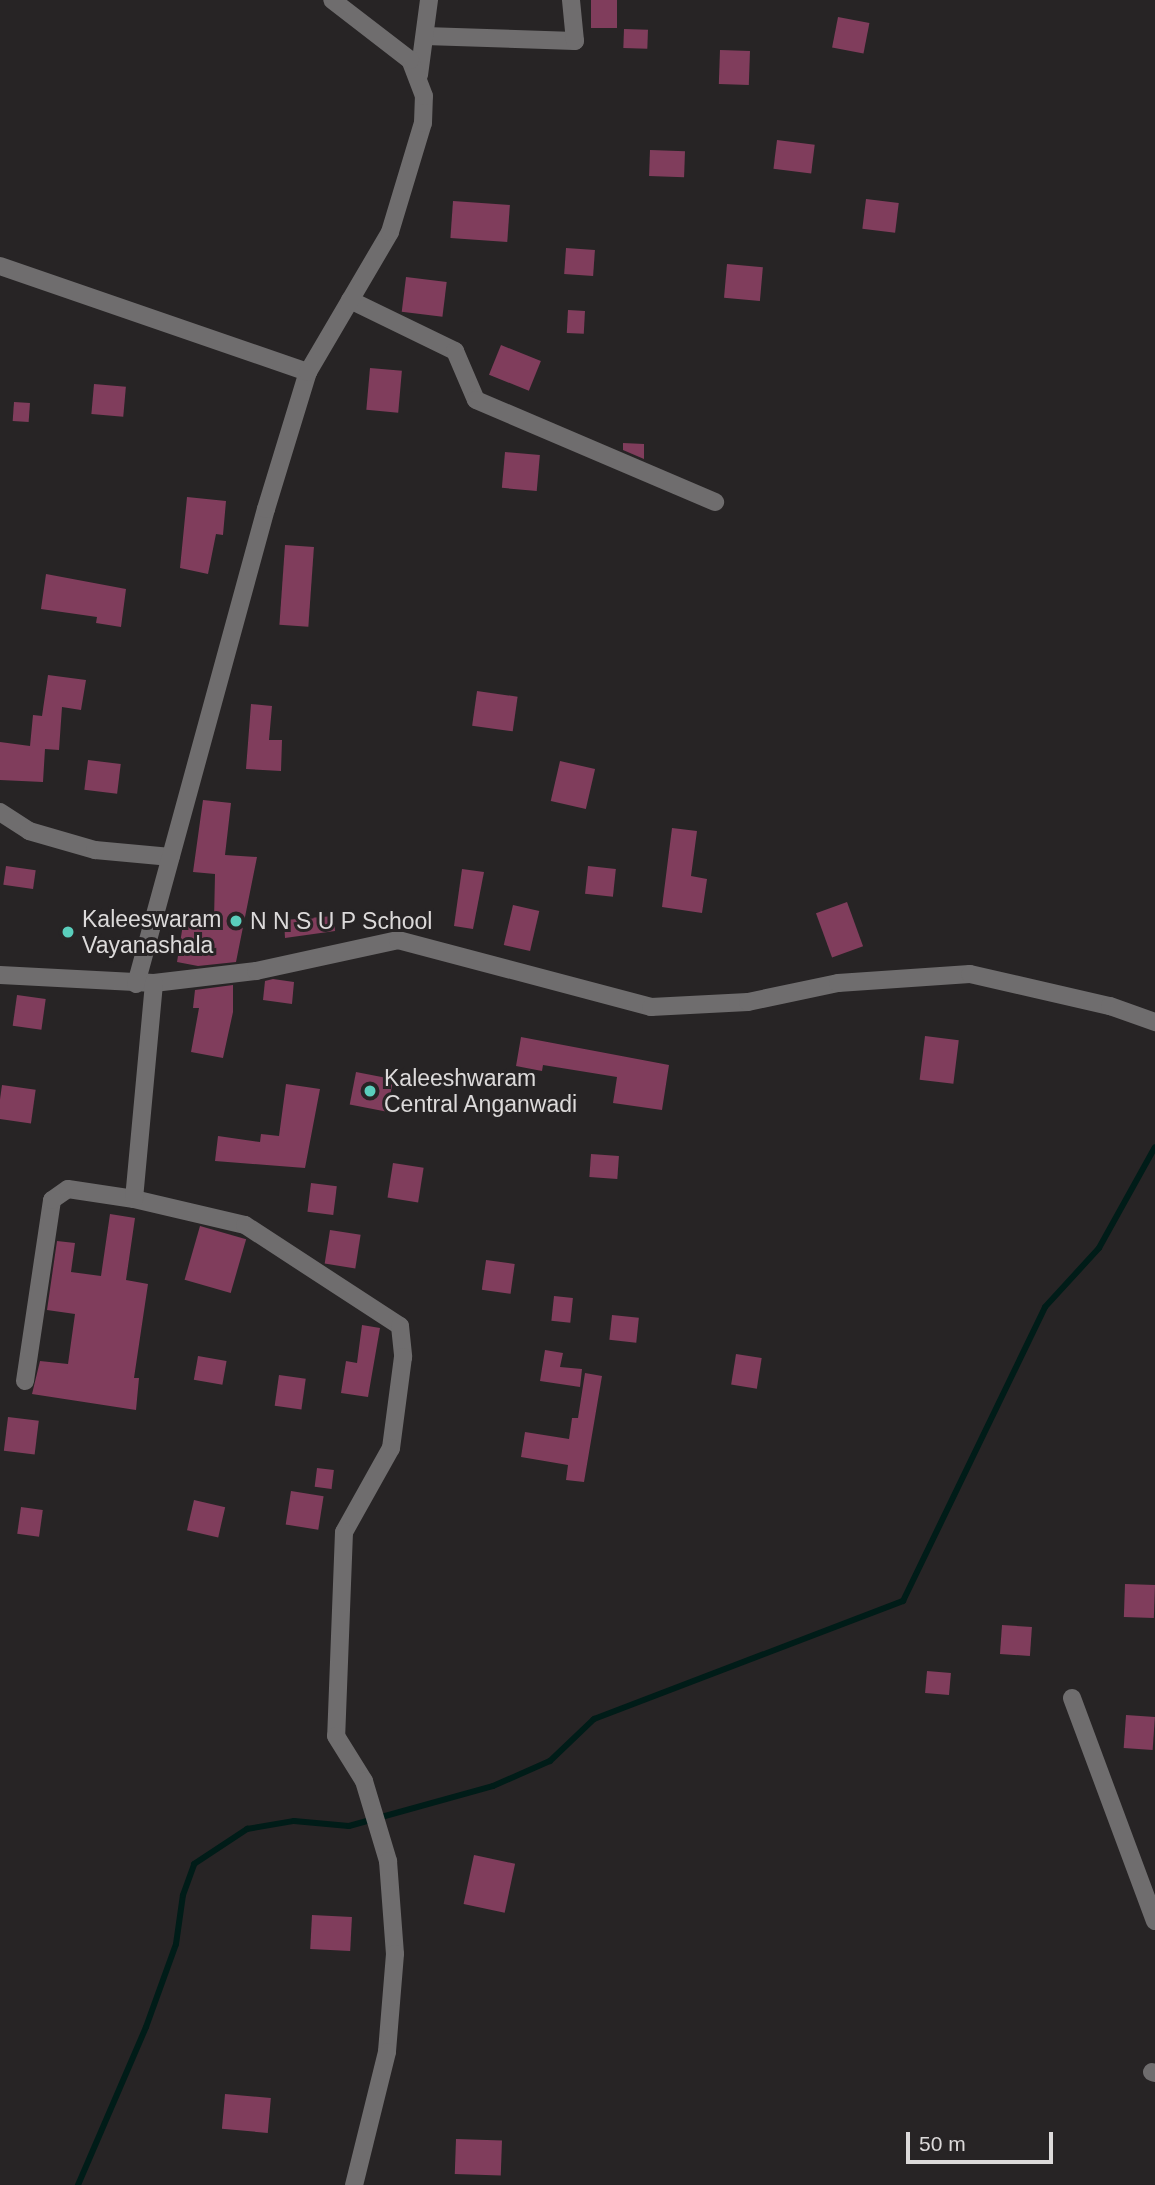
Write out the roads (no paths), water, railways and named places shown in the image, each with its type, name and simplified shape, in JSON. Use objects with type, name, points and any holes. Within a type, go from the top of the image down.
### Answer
[{"type":"street","points":[[332,0],[410,60],[419,75]]},
{"type":"street","points":[[135,984],[266,509],[309,372],[390,232],[412,168],[423,123],[419,75],[429,0]]},
{"type":"street","points":[[425,36],[575,41],[571,0]]},
{"type":"street","points":[[0,266],[309,372]]},
{"type":"street","points":[[350,300],[455,351],[476,400],[715,502]]},
{"type":"street","points":[[0,812],[29,831],[95,850],[171,858]]},
{"type":"street","points":[[0,975],[154,983],[256,971],[398,940],[651,1007],[748,1002],[838,983],[970,974],[1110,1006],[1155,1022]]},
{"type":"street","points":[[134,1199],[154,983]]},
{"type":"street","points":[[25,1381],[52,1200],[68,1189],[134,1199],[245,1225],[400,1326],[403,1357],[391,1448],[344,1532],[336,1736],[365,1781],[388,1861],[395,1954],[387,2052],[354,2185]]},
{"type":"street","points":[[1072,1698],[1155,1922]]},
{"type":"waterway","points":[[78,2185],[146,2027],[176,1944],[183,1895],[194,1864],[247,1829],[294,1821],[349,1826],[493,1786],[550,1761],[594,1719],[903,1601],[1045,1307],[1099,1248],[1155,1147]]},
{"type":"place","name":"N N S U P School","points":[[236,921]]},
{"type":"place","name":"Kaleeswaram Vayanashala","points":[[68,932]]},
{"type":"place","name":"Kaleeshwaram Central Anganwadi","points":[[370,1091]]}]
